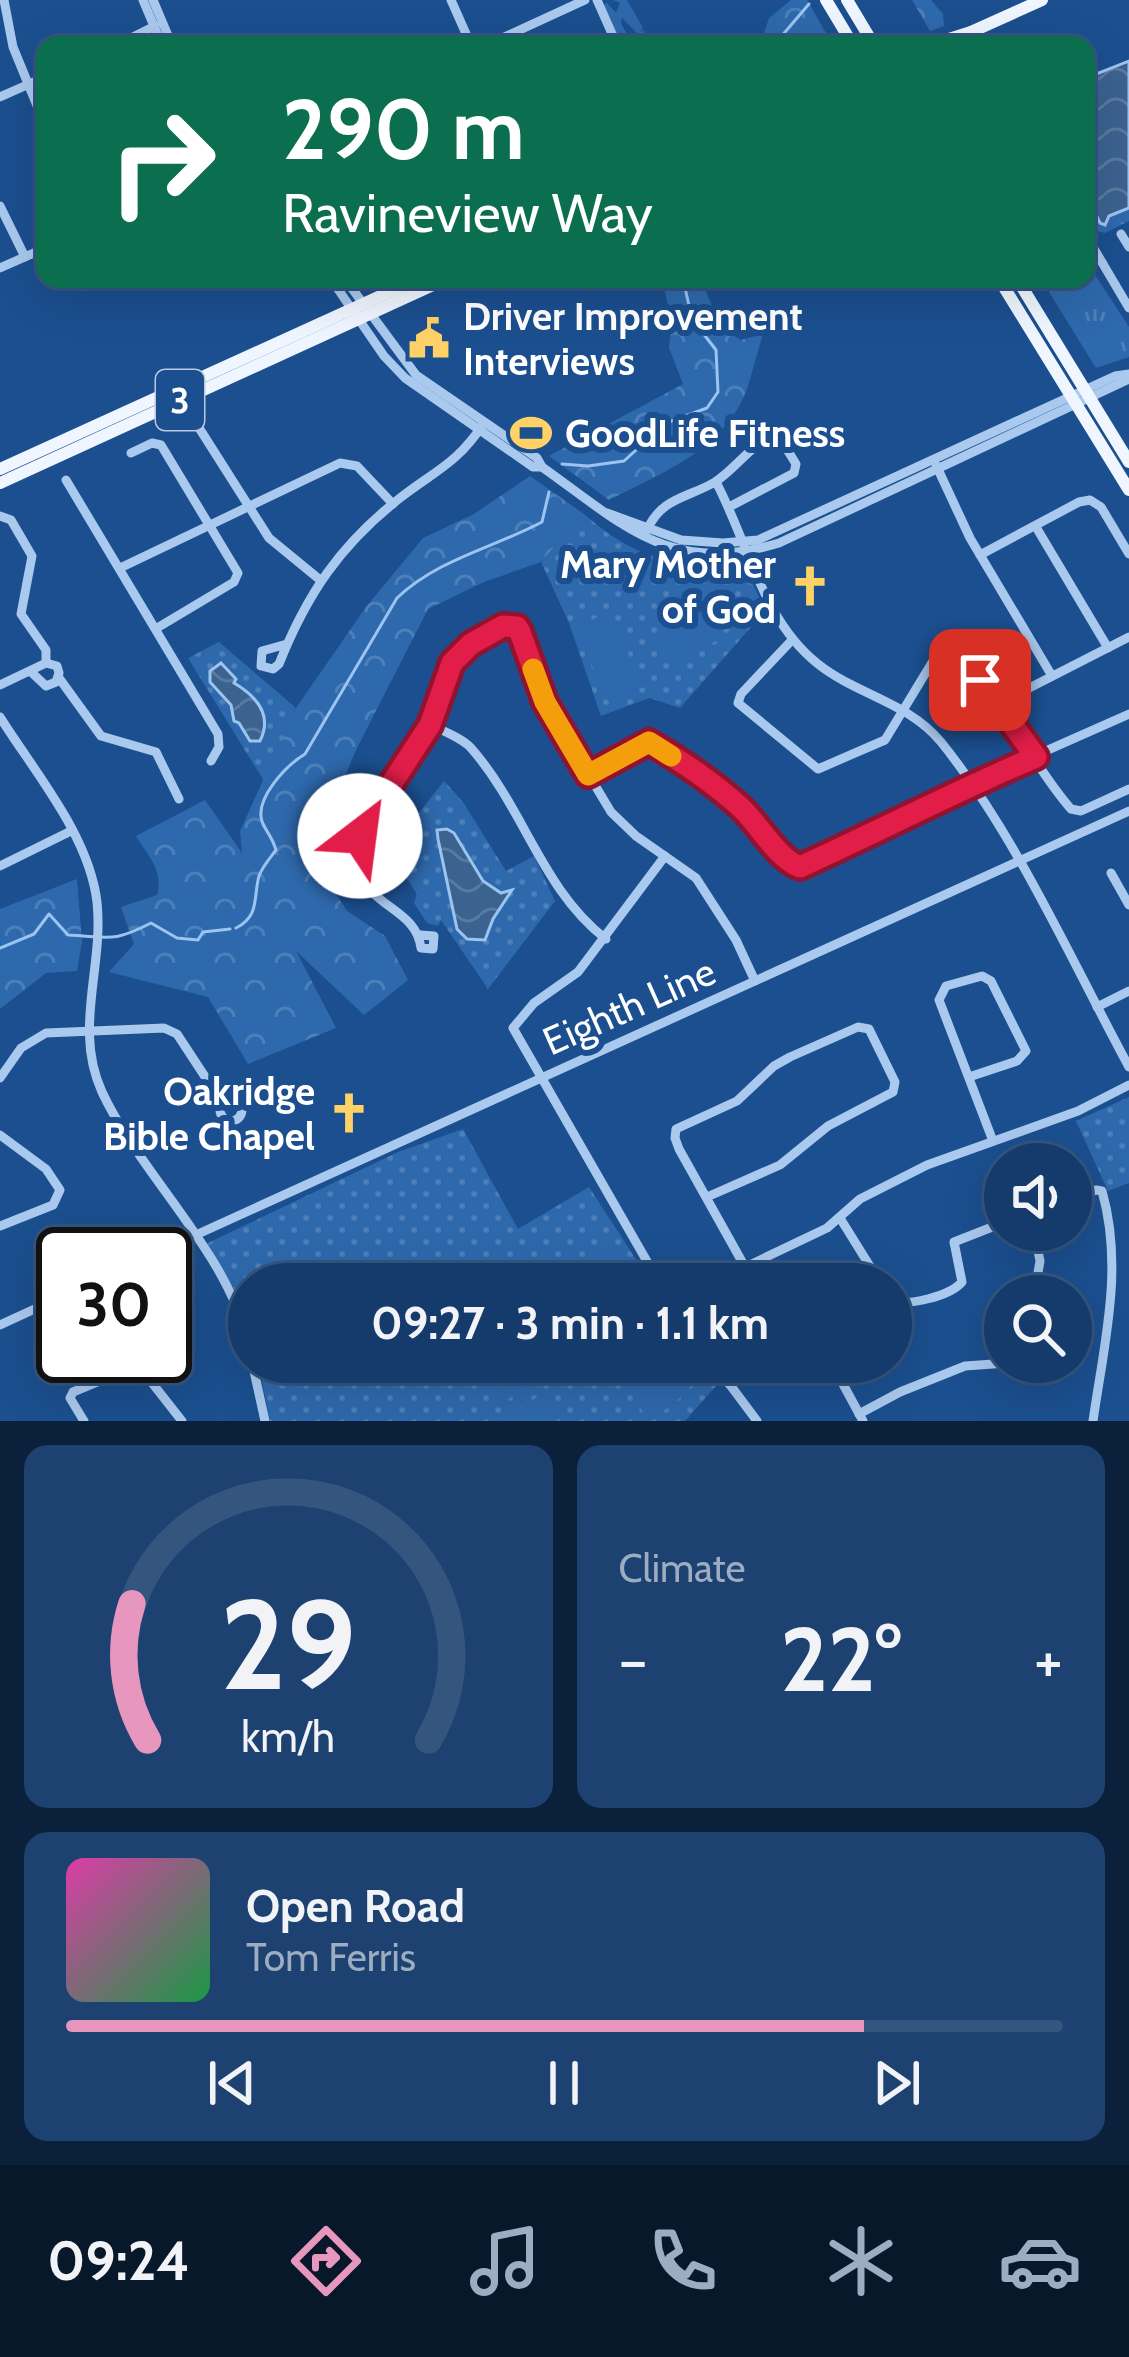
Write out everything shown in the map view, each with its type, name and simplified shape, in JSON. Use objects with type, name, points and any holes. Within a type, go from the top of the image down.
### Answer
[{"type":"main road","points":[[826,0],[848,36]]},
{"type":"main road","points":[[847,0],[869,36]]},
{"type":"main road","points":[[958,36],[1042,0]]},
{"type":"main road","points":[[967,36],[971,32]]},
{"type":"main road","name":"3","points":[[361,311],[402,288]]},
{"type":"main road","name":"3","points":[[0,469],[422,288]]},
{"type":"main road","points":[[1005,288],[1129,462]]},
{"type":"main road","points":[[1022,288],[1129,490]]},
{"type":"main road","name":"3","points":[[0,483],[177,395]]},
{"type":"street","points":[[143,0],[165,36]]},
{"type":"street","points":[[153,0],[160,36]]},
{"type":"street","points":[[451,0],[467,36]]},
{"type":"street","points":[[507,36],[585,0]]},
{"type":"street","points":[[597,0],[613,36]]},
{"type":"street","points":[[3,3],[13,47],[36,106]]},
{"type":"street","points":[[136,36],[157,26]]},
{"type":"street","points":[[0,97],[36,80]]},
{"type":"street","points":[[0,206],[25,257]]},
{"type":"street","points":[[1121,234],[1129,247]]},
{"type":"street","points":[[1095,250],[1129,308]]},
{"type":"street","points":[[0,268],[36,252]]},
{"type":"street","points":[[339,288],[361,311]]},
{"type":"street","points":[[350,288],[404,378],[482,427],[533,467],[542,466],[635,535],[676,549],[745,547],[800,535],[999,428],[1129,377]]},
{"type":"street","points":[[177,395],[269,538],[319,579]]},
{"type":"street","points":[[936,464],[1081,397]]},
{"type":"street","points":[[287,644],[319,579],[393,504],[445,469],[482,427]]},
{"type":"street","points":[[647,530],[674,498],[716,482],[767,438],[780,438],[797,469],[729,507]]},
{"type":"street","points":[[131,453],[152,443],[161,445],[236,567],[238,579],[157,628]]},
{"type":"street","points":[[120,568],[340,463],[350,462],[393,504]]},
{"type":"street","points":[[936,464],[980,555],[1052,676]]},
{"type":"street","points":[[66,480],[218,734],[219,747],[212,761]]},
{"type":"street","points":[[716,482],[792,640],[824,669],[902,710],[935,735],[1019,862],[1129,1067]]},
{"type":"street","points":[[980,555],[1079,502],[1094,500],[1129,554]]},
{"type":"street","points":[[607,513],[647,530],[745,547]]},
{"type":"street","points":[[0,516],[11,520],[32,556],[21,614],[43,644],[46,663]]},
{"type":"street","points":[[1036,527],[1108,648]]},
{"type":"street","points":[[420,935],[409,920],[370,891],[345,855],[358,842],[356,817],[373,812],[430,725],[452,663],[471,644],[510,625],[520,632],[545,702],[610,812],[696,878],[736,940],[755,981]]},
{"type":"street","points":[[1000,703],[1129,638]]},
{"type":"street","points":[[792,640],[738,703],[816,768],[824,769],[883,742],[936,656],[943,652],[980,680],[1000,703],[1073,810],[1081,811],[1129,789]]},
{"type":"street","points":[[0,685],[46,663],[57,666],[58,678],[101,736],[156,752],[179,800]]},
{"type":"street","points":[[31,671],[46,686],[58,678]]},
{"type":"street","points":[[588,775],[649,742],[734,801],[761,826],[789,863],[800,867],[911,817],[969,784],[1129,714]]},
{"type":"street","points":[[0,717],[87,860],[98,924],[87,1030],[103,1093],[228,1293]]},
{"type":"street","points":[[430,725],[469,745],[540,853],[560,894],[606,939]]},
{"type":"street","name":"Eighth Line","points":[[192,1236],[1129,811]]},
{"type":"street","points":[[0,866],[71,831]]},
{"type":"street","points":[[648,1263],[514,1036],[515,1022],[548,991],[578,972],[665,856]]},
{"type":"street","points":[[1111,873],[1129,904]]},
{"type":"street","points":[[969,1077],[1017,1061],[1026,1051],[991,981],[982,976],[946,986],[939,995],[969,1077],[993,1141]]},
{"type":"street","points":[[1097,1007],[1129,991]]},
{"type":"street","points":[[706,1197],[780,1165],[828,1126],[893,1092],[895,1082],[869,1029],[858,1027],[790,1057],[737,1101],[676,1129],[674,1138],[706,1197],[742,1263]]},
{"type":"street","points":[[0,1078],[30,1041],[46,1034],[172,1029],[221,1101]]},
{"type":"street","points":[[754,1263],[840,1218],[880,1187],[1078,1111],[1129,1085]]},
{"type":"street","points":[[0,1135],[46,1169],[60,1190],[53,1205],[0,1226]]},
{"type":"street","points":[[1092,1191],[1102,1191],[1113,1230],[1113,1283],[1093,1421]]},
{"type":"street","points":[[840,1218],[868,1263]]},
{"type":"street","points":[[912,1301],[956,1290],[962,1282],[954,1243],[984,1231]]},
{"type":"street","points":[[1113,1283],[1129,1285]]},
{"type":"street","points":[[0,1324],[36,1308]]},
{"type":"street","points":[[84,1421],[70,1398],[73,1392],[138,1365],[182,1421]]},
{"type":"street","points":[[842,1383],[861,1418],[900,1392],[965,1366],[984,1365]]},
{"type":"street","points":[[255,1383],[261,1420]]},
{"type":"street","points":[[729,1384],[757,1421]]},
{"type":"green space","points":[[613,0],[627,0],[646,36],[638,36],[622,18],[628,36],[618,36],[604,5],[616,13],[620,3]]},
{"type":"green space","points":[[791,0],[807,0],[828,36],[763,36],[769,18]]},
{"type":"green space","points":[[912,0],[931,0],[943,14],[944,26],[930,31]]},
{"type":"green space","points":[[1129,208],[1129,221],[1105,233],[1097,231],[1095,210],[1101,220]]},
{"type":"green space","points":[[1095,275],[1129,327],[1129,357],[1096,368],[1047,288],[1095,288]]},
{"type":"green space","points":[[664,288],[706,288],[716,314],[734,335],[741,340],[763,334],[747,389],[724,428],[708,443],[609,500],[549,456],[683,384],[669,348],[672,323]]},
{"type":"green space","points":[[530,476],[584,514],[541,562],[428,609],[355,752],[318,845],[316,862],[347,911],[385,936],[408,980],[364,1015],[296,951],[336,1028],[248,1064],[208,997],[109,972],[134,944],[121,907],[157,895],[159,886],[157,871],[136,836],[205,800],[242,853],[240,831],[296,708],[366,607],[423,538],[474,514]]},
{"type":"green space","points":[[584,514],[621,541],[657,558],[697,563],[742,559],[765,611],[680,708],[649,698],[601,716],[569,623],[541,562]]},
{"type":"green space","points":[[702,577],[722,639],[665,662],[661,635],[666,612],[679,592]]},
{"type":"green space","points":[[610,612],[643,687],[608,702],[575,627]]},
{"type":"green space","points":[[219,642],[296,708],[264,781],[188,658]]},
{"type":"green space","points":[[444,781],[463,802],[506,871],[534,856],[555,901],[488,989],[441,920],[438,926],[427,923],[414,903],[417,894],[376,832],[382,824],[401,836]]},
{"type":"green space","points":[[77,879],[82,942],[77,971],[46,973],[0,1009],[0,909]]},
{"type":"green space","points":[[1129,1097],[1129,1183],[1108,1191],[1092,1156],[1092,1143],[1086,1143],[1076,1121]]},
{"type":"green space","points":[[463,1129],[518,1229],[589,1187],[638,1263],[228,1263],[228,1279],[206,1244],[398,1152]]},
{"type":"green space","points":[[608,1247],[618,1263],[582,1263]]},
{"type":"green space","points":[[262,1383],[717,1385],[685,1421],[270,1421]]},
{"type":"green space","points":[[493,1383],[532,1383],[504,1402]]},
{"type":"green space","points":[[626,1383],[691,1383],[672,1406],[647,1419]]},
{"type":"green space","points":[[542,1394],[557,1421],[502,1421]]},
{"type":"water","points":[[1129,61],[1129,208],[1109,216],[1105,225],[1095,213],[1095,74]]},
{"type":"water","points":[[221,663],[260,707],[265,723],[260,741],[250,741],[234,721],[231,705],[210,682],[210,671]]},
{"type":"water","points":[[447,829],[483,881],[501,893],[512,890],[485,940],[467,939],[457,929],[437,830]]},
{"type":"waterway","points":[[782,36],[809,4]]},
{"type":"waterway","points":[[562,464],[624,461],[666,423],[707,408],[718,392],[716,350],[692,319],[685,288]]},
{"type":"waterway","points":[[236,928],[252,912],[259,876],[276,850],[263,824],[262,804],[281,775],[305,754],[397,598],[430,573],[542,522],[549,492]]},
{"type":"waterway","points":[[0,948],[34,934],[49,914],[68,935],[119,936],[151,923],[177,938],[198,940],[203,932],[230,929]]},
{"type":"slow traffic","points":[[533,669],[545,702],[588,775],[649,742],[671,756]]},
{"type":"place","name":"Driver Improvement Interviews","points":[[429,338]]},
{"type":"place","name":"GoodLife Fitness","points":[[531,433]]},
{"type":"place","name":"Mary Mother of God","points":[[810,586]]},
{"type":"place","name":"Oakridge Bible Chapel","points":[[349,1113]]},
{"type":"route","points":[[360,836],[360,830],[371,829],[373,812],[430,725],[452,663],[471,644],[503,626],[517,627],[520,632],[545,702],[588,775],[649,742],[734,801],[761,826],[789,863],[800,867],[911,817],[969,784],[1036,757],[980,680]]}]
